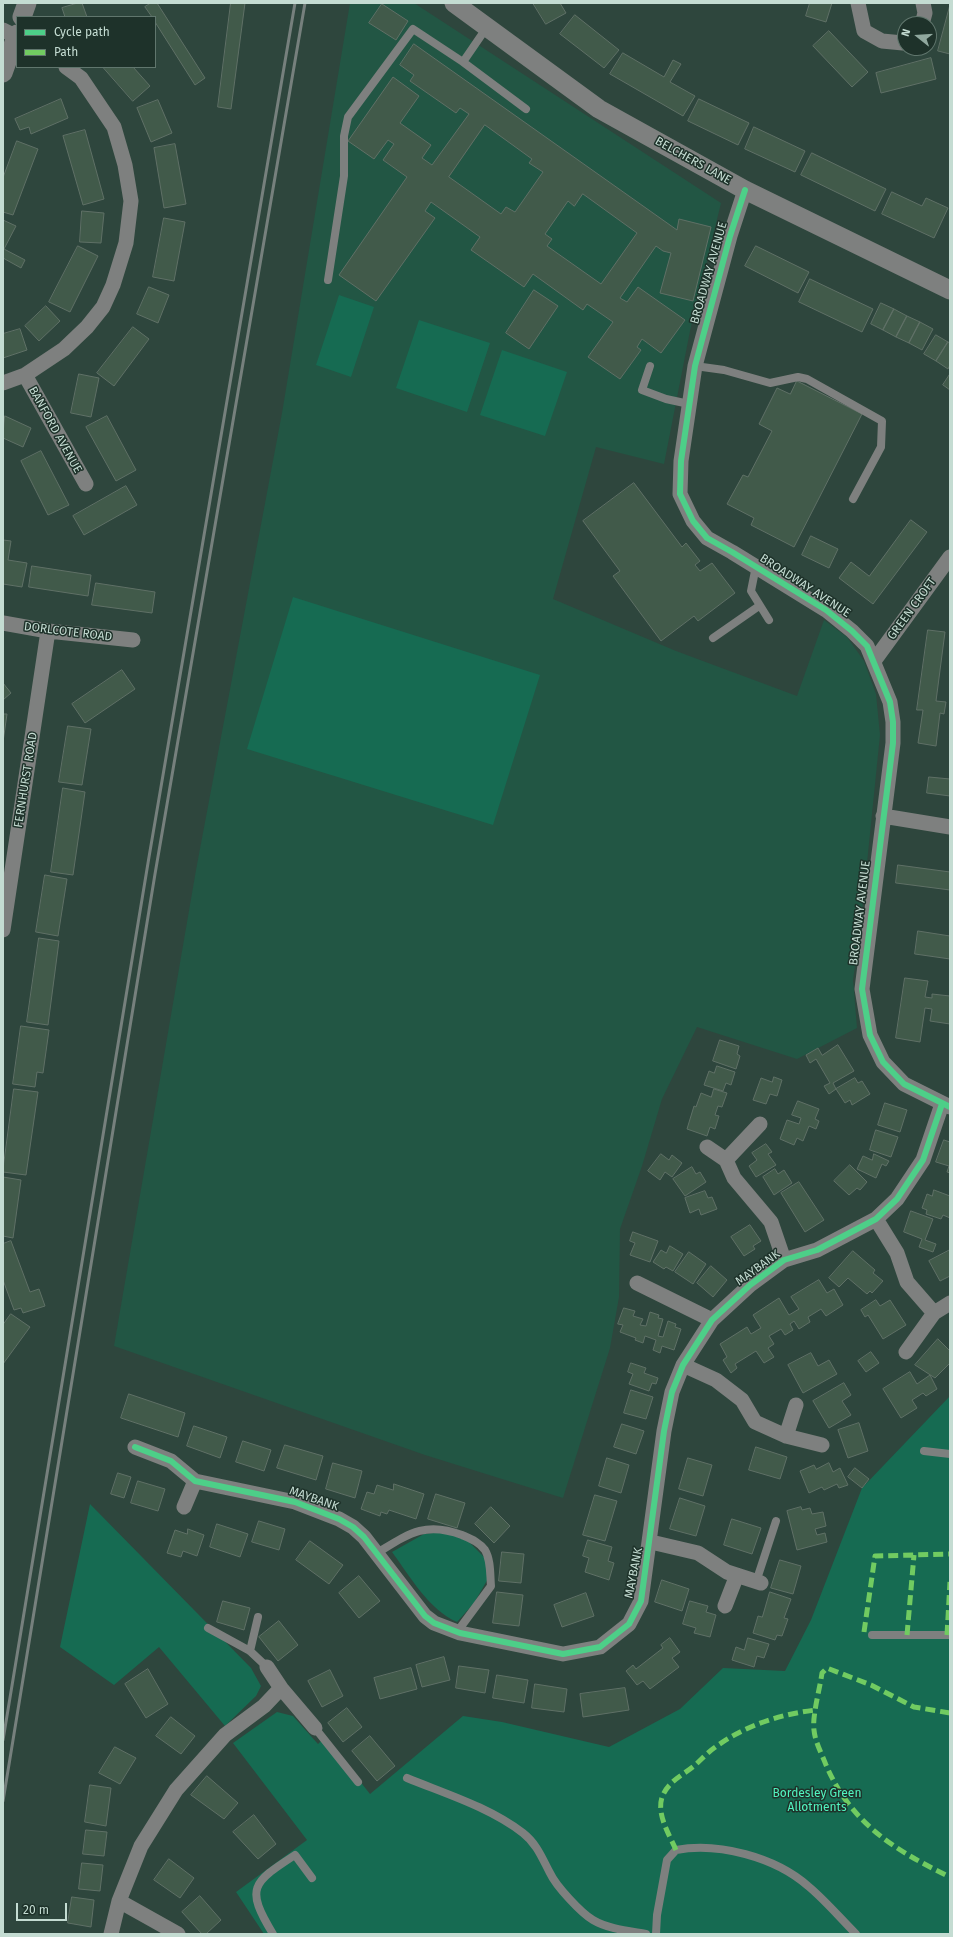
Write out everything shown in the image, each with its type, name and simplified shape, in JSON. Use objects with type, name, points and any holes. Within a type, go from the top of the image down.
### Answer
[{"type":"street","points":[[22,16],[26,3]]},
{"type":"street","points":[[858,3],[864,31],[882,41],[897,41]]},
{"type":"street","points":[[923,3],[924,16]]},
{"type":"street","name":"BELCHERS LANE","points":[[464,6],[487,27],[599,109],[745,190],[950,290]]},
{"type":"street","points":[[3,73],[13,35]]},
{"type":"street","points":[[3,383],[26,375],[64,349],[87,327],[103,307],[113,285],[126,243],[131,201],[125,165],[114,127],[81,78],[67,68]]},
{"type":"street","name":"BROADWAY AVENUE","points":[[745,190],[730,236],[695,366],[681,461],[680,494],[693,521],[707,538],[756,566],[826,610],[852,630],[868,646],[890,702],[893,722],[893,743],[862,989],[870,1035],[883,1062],[904,1084],[946,1106]]},
{"type":"street","name":"BANFORD AVENUE","points":[[26,375],[86,484]]},
{"type":"street","name":"GREEN CROFT","points":[[874,661],[950,557]]},
{"type":"street","name":"DORLCOTE ROAD","points":[[3,623],[48,631],[133,640]]},
{"type":"street","name":"FERNHURST ROAD","points":[[3,930],[48,631]]},
{"type":"street","points":[[883,816],[950,827]]},
{"type":"street","name":"MAYBANK","points":[[135,1447],[171,1461],[195,1482],[295,1502],[321,1511],[353,1527],[377,1553],[425,1616],[434,1623],[457,1632],[564,1654],[600,1646],[629,1624],[641,1602],[651,1542],[664,1431],[672,1392],[683,1365],[712,1320],[750,1285],[784,1260],[817,1250],[876,1219],[897,1199],[923,1160],[946,1106]]},
{"type":"street","points":[[726,1160],[760,1124]]},
{"type":"street","points":[[707,1147],[726,1160],[734,1178],[771,1222],[784,1260]]},
{"type":"street","points":[[876,1219],[897,1253],[906,1282],[934,1312]]},
{"type":"street","points":[[637,1283],[712,1320]]},
{"type":"street","points":[[906,1352],[934,1312],[950,1303]]},
{"type":"street","points":[[683,1365],[716,1380],[742,1400],[755,1422],[786,1436],[822,1445]]},
{"type":"street","points":[[786,1436],[796,1405]]},
{"type":"street","points":[[184,1507],[195,1482]]},
{"type":"street","points":[[651,1542],[698,1553],[727,1572],[759,1582]]},
{"type":"street","points":[[725,1606],[737,1575]]},
{"type":"street","points":[[267,1668],[281,1688],[315,1728]]},
{"type":"street","points":[[111,1934],[119,1901],[141,1846],[176,1790],[225,1735],[264,1706],[281,1688]]},
{"type":"street","points":[[119,1901],[178,1934]]},
{"type":"lane","points":[[463,62],[487,27]]},
{"type":"lane","points":[[328,280],[344,176],[344,136],[348,117],[413,29],[463,62],[526,108]]},
{"type":"lane","points":[[650,366],[642,390],[666,399],[689,404]]},
{"type":"lane","points":[[695,366],[724,370],[770,383],[798,377],[807,379],[882,421],[882,447],[854,499]]},
{"type":"lane","points":[[756,566],[751,591],[769,620]]},
{"type":"lane","points":[[713,638],[760,606]]},
{"type":"lane","points":[[924,1451],[950,1454]]},
{"type":"lane","points":[[759,1582],[776,1521]]},
{"type":"lane","points":[[377,1553],[412,1533],[429,1528],[444,1529],[476,1541],[485,1551],[489,1563],[491,1586],[457,1632]]},
{"type":"lane","points":[[250,1651],[258,1617]]},
{"type":"lane","points":[[208,1628],[223,1634],[250,1651],[267,1668]]},
{"type":"lane","points":[[872,1635],[950,1635]]},
{"type":"lane","points":[[315,1728],[358,1782]]},
{"type":"lane","points":[[407,1778],[482,1808],[523,1833],[539,1849],[551,1875],[568,1897],[593,1920],[615,1928],[646,1934]]},
{"type":"lane","points":[[656,1934],[657,1915],[668,1860],[676,1850],[692,1847],[715,1847],[753,1856],[788,1871],[808,1886],[856,1934]]},
{"type":"lane","points":[[273,1934],[261,1914],[255,1900],[257,1888],[267,1874],[295,1855],[312,1878]]},
{"type":"shaded area","points":[[350,3],[414,3],[721,203],[690,331],[664,464],[596,447],[553,599],[676,651],[797,696],[824,620],[847,637],[864,661],[876,694],[880,735],[860,932],[853,980],[857,1028],[797,1059],[697,1027],[662,1099],[642,1166],[620,1229],[619,1297],[610,1348],[563,1498],[425,1455],[114,1346],[196,870],[282,413]]},
{"type":"green space","points":[[339,295],[374,307],[351,377],[316,365]]},
{"type":"green space","points":[[419,320],[490,343],[467,412],[396,388]]},
{"type":"green space","points":[[502,350],[567,372],[545,436],[480,415]]},
{"type":"green space","points":[[293,597],[540,675],[493,825],[247,749]]},
{"type":"green space","name":"Bordesley Green Allotments","points":[[950,1396],[950,1934],[264,1934],[236,1892],[307,1840],[233,1743],[277,1712],[293,1716],[318,1744],[325,1737],[370,1794],[463,1716],[502,1722],[609,1747],[680,1709],[723,1668],[785,1671],[811,1620],[862,1488]]},
{"type":"green space","points":[[90,1504],[251,1668],[261,1686],[256,1696],[225,1726],[159,1647],[114,1685],[60,1647]]},
{"type":"green space","points":[[443,1532],[468,1541],[486,1559],[489,1577],[474,1603],[457,1622],[437,1609],[429,1601],[392,1552],[424,1534]]},
{"type":"building","points":[[82,3],[87,16],[65,16],[62,8]]},
{"type":"building","points":[[151,3],[157,3],[205,78],[195,85],[156,24],[156,16],[151,16],[145,7]]},
{"type":"building","points":[[231,3],[245,3],[231,109],[218,107]]},
{"type":"building","points":[[533,3],[560,3],[566,13],[546,24]]},
{"type":"building","points":[[810,3],[832,3],[826,22],[806,16]]},
{"type":"building","points":[[382,4],[408,21],[396,40],[369,23]]},
{"type":"building","points":[[950,5],[950,54],[938,51]]},
{"type":"building","points":[[575,15],[619,50],[604,68],[560,34]]},
{"type":"building","points":[[829,31],[868,72],[852,87],[813,46]]},
{"type":"building","points":[[414,44],[677,230],[679,219],[711,227],[693,301],[660,293],[671,253],[663,251],[656,246],[620,298],[627,302],[638,287],[685,320],[661,353],[642,339],[637,347],[641,350],[620,379],[588,357],[613,322],[587,304],[583,310],[533,274],[524,287],[471,250],[480,237],[431,202],[425,211],[435,218],[376,301],[339,275],[407,177],[383,160],[394,144],[388,140],[374,159],[348,141],[393,77],[419,96],[400,123],[431,145],[422,158],[432,165],[469,114],[460,108],[456,113],[410,81],[414,75],[400,65]],"holes":[[[485,125],[532,159],[529,163],[543,172],[515,212],[506,207],[501,214],[449,177]],[[583,194],[637,233],[601,284],[547,246],[552,239],[545,234],[568,201],[574,206]]]},
{"type":"building","points":[[623,53],[664,77],[673,60],[681,64],[670,82],[695,96],[683,116],[610,74]]},
{"type":"building","points":[[931,58],[936,79],[881,93],[876,73]]},
{"type":"building","points":[[104,68],[134,68],[150,86],[133,101]]},
{"type":"building","points":[[61,99],[68,118],[31,134],[29,127],[20,130],[15,119]]},
{"type":"building","points":[[699,99],[749,123],[738,145],[688,121]]},
{"type":"building","points":[[158,100],[172,133],[151,142],[137,108]]},
{"type":"building","points":[[754,127],[805,151],[795,172],[745,149]]},
{"type":"building","points":[[85,130],[104,199],[83,205],[63,136]]},
{"type":"building","points":[[17,141],[38,149],[13,215],[3,212],[3,178]]},
{"type":"building","points":[[175,144],[186,204],[164,208],[154,148]]},
{"type":"building","points":[[812,153],[886,189],[875,211],[801,175]]},
{"type":"building","points":[[892,192],[922,206],[926,198],[948,208],[934,238],[882,214]]},
{"type":"building","points":[[82,211],[104,213],[101,243],[80,242]]},
{"type":"building","points":[[164,218],[185,222],[174,281],[153,277]]},
{"type":"building","points":[[3,220],[16,226],[4,249],[25,260],[21,268],[3,258]]},
{"type":"building","points":[[78,246],[98,256],[70,312],[49,302]]},
{"type":"building","points":[[756,246],[809,272],[798,293],[745,266]]},
{"type":"building","points":[[810,279],[873,309],[862,332],[799,302]]},
{"type":"building","points":[[149,287],[169,295],[158,323],[137,314]]},
{"type":"building","points":[[534,290],[558,306],[529,349],[506,333]]},
{"type":"building","points":[[881,303],[894,309],[883,330],[871,324]]},
{"type":"building","points":[[46,306],[60,321],[39,341],[25,326]]},
{"type":"building","points":[[894,309],[907,316],[896,337],[883,330]]},
{"type":"building","points":[[907,316],[920,322],[909,343],[896,337]]},
{"type":"building","points":[[920,322],[933,329],[922,350],[909,343]]},
{"type":"building","points":[[133,327],[149,339],[114,386],[97,373]]},
{"type":"building","points":[[20,329],[27,350],[3,358],[3,334]]},
{"type":"building","points":[[936,335],[948,342],[936,361],[924,354]]},
{"type":"building","points":[[948,342],[950,343],[950,365],[948,369],[936,361]]},
{"type":"building","points":[[79,374],[99,378],[91,417],[71,413]]},
{"type":"building","points":[[950,374],[950,390],[943,385]]},
{"type":"building","points":[[797,381],[862,414],[794,547],[751,525],[754,518],[727,504],[743,475],[748,477],[772,431],[759,424],[777,388],[790,394]]},
{"type":"building","points":[[5,416],[31,428],[23,447],[3,438]]},
{"type":"building","points":[[107,416],[136,470],[116,481],[86,427]]},
{"type":"building","points":[[41,451],[69,505],[48,515],[21,461]]},
{"type":"building","points":[[634,483],[682,547],[686,543],[700,561],[695,565],[700,571],[712,563],[735,593],[698,621],[694,616],[661,641],[613,576],[620,571],[583,521]]},
{"type":"building","points":[[126,486],[137,505],[84,535],[73,516]]},
{"type":"building","points":[[911,520],[927,532],[873,604],[839,578],[851,562],[869,576]]},
{"type":"building","points":[[811,536],[838,549],[829,568],[802,555]]},
{"type":"building","points":[[3,540],[11,541],[8,560],[27,563],[22,587],[3,584]]},
{"type":"building","points":[[32,566],[91,575],[88,596],[29,587]]},
{"type":"building","points":[[96,583],[155,592],[152,613],[92,605]]},
{"type":"building","points":[[928,630],[945,632],[936,701],[946,702],[944,714],[940,713],[936,746],[918,743],[923,710],[917,710]]},
{"type":"building","points":[[122,670],[135,689],[85,723],[72,704]]},
{"type":"building","points":[[3,683],[11,693],[3,700]]},
{"type":"building","points":[[3,714],[7,714],[3,742]]},
{"type":"building","points":[[68,726],[91,729],[82,785],[59,782]]},
{"type":"building","points":[[929,777],[950,779],[950,796],[927,793]]},
{"type":"building","points":[[63,788],[85,792],[73,875],[51,872]]},
{"type":"building","points":[[898,865],[950,872],[950,890],[896,883]]},
{"type":"building","points":[[45,875],[67,879],[58,936],[36,932]]},
{"type":"building","points":[[918,931],[950,936],[950,959],[915,954]]},
{"type":"building","points":[[39,938],[59,941],[48,1025],[27,1022]]},
{"type":"building","points":[[905,978],[928,981],[925,997],[932,998],[932,994],[950,996],[950,1024],[930,1021],[932,1009],[925,1008],[920,1042],[896,1038]]},
{"type":"building","points":[[21,1026],[49,1030],[43,1073],[37,1072],[35,1087],[13,1084]]},
{"type":"building","points":[[720,1040],[739,1046],[737,1054],[740,1056],[736,1069],[713,1061]]},
{"type":"building","points":[[838,1045],[854,1071],[833,1083],[836,1089],[829,1094],[824,1086],[830,1083],[816,1059],[810,1063],[806,1055],[818,1048],[822,1055]]},
{"type":"building","points":[[717,1066],[735,1072],[731,1085],[726,1083],[723,1091],[704,1085],[709,1071],[714,1073]]},
{"type":"building","points":[[774,1077],[782,1080],[777,1096],[770,1094],[766,1104],[753,1100],[761,1078],[772,1082]]},
{"type":"building","points":[[855,1078],[858,1083],[862,1081],[870,1094],[852,1105],[850,1100],[845,1103],[836,1089]]},
{"type":"building","points":[[14,1089],[38,1092],[26,1175],[3,1172]]},
{"type":"building","points":[[714,1089],[727,1093],[722,1107],[718,1106],[715,1115],[719,1116],[715,1129],[710,1127],[707,1136],[687,1129],[694,1106],[696,1107],[701,1093],[711,1097]]},
{"type":"building","points":[[798,1101],[819,1109],[815,1119],[819,1121],[816,1129],[809,1126],[803,1141],[797,1138],[794,1145],[780,1139],[787,1120],[799,1124],[801,1118],[792,1115]]},
{"type":"building","points":[[885,1103],[907,1110],[900,1132],[878,1125]]},
{"type":"building","points":[[876,1130],[898,1137],[891,1157],[870,1150]]},
{"type":"building","points":[[944,1140],[950,1142],[950,1173],[947,1172],[949,1166],[936,1162]]},
{"type":"building","points":[[766,1144],[772,1152],[768,1154],[776,1165],[756,1177],[749,1166],[757,1160],[752,1153]]},
{"type":"building","points":[[661,1154],[669,1160],[672,1155],[682,1163],[672,1177],[665,1172],[660,1180],[648,1171]]},
{"type":"building","points":[[874,1154],[889,1161],[886,1166],[882,1164],[876,1178],[857,1169],[863,1156],[872,1160]]},
{"type":"building","points":[[850,1165],[867,1182],[860,1190],[857,1188],[849,1195],[834,1181]]},
{"type":"building","points":[[692,1167],[696,1174],[700,1172],[706,1182],[685,1196],[673,1179]]},
{"type":"building","points":[[775,1169],[778,1174],[784,1170],[792,1183],[774,1195],[763,1177]]},
{"type":"building","points":[[3,1177],[21,1180],[13,1238],[3,1236]]},
{"type":"building","points":[[799,1182],[824,1220],[805,1232],[781,1193]]},
{"type":"building","points":[[934,1190],[950,1196],[950,1218],[943,1215],[941,1219],[926,1214],[927,1210],[922,1208],[927,1194],[932,1196]]},
{"type":"building","points":[[705,1191],[708,1198],[712,1197],[717,1209],[701,1215],[699,1209],[690,1213],[685,1198]]},
{"type":"building","points":[[911,1211],[933,1219],[925,1240],[936,1244],[933,1252],[919,1247],[922,1239],[904,1232]]},
{"type":"building","points":[[750,1225],[761,1241],[753,1246],[755,1249],[744,1256],[731,1237]]},
{"type":"building","points":[[633,1232],[658,1241],[650,1262],[630,1255],[635,1243],[630,1241]]},
{"type":"building","points":[[11,1241],[30,1292],[39,1289],[45,1306],[23,1313],[21,1308],[14,1310],[3,1280],[3,1244]]},
{"type":"building","points":[[670,1246],[683,1254],[673,1271],[666,1267],[664,1269],[653,1262],[661,1250],[666,1253]]},
{"type":"building","points":[[950,1250],[950,1276],[940,1281],[929,1261]]},
{"type":"building","points":[[853,1251],[875,1270],[873,1273],[883,1281],[872,1293],[870,1291],[867,1294],[848,1278],[839,1287],[829,1278]]},
{"type":"building","points":[[689,1252],[706,1264],[693,1284],[675,1272]]},
{"type":"building","points":[[711,1266],[727,1280],[713,1297],[697,1283]]},
{"type":"building","points":[[819,1280],[827,1293],[834,1289],[843,1305],[826,1316],[821,1309],[808,1317],[810,1322],[799,1329],[794,1321],[790,1324],[793,1330],[785,1335],[781,1329],[769,1336],[774,1344],[768,1348],[774,1357],[764,1363],[756,1351],[735,1364],[737,1368],[731,1373],[723,1360],[727,1357],[720,1344],[747,1327],[751,1334],[761,1328],[753,1315],[779,1298],[789,1315],[799,1309],[791,1297]]},
{"type":"building","points":[[876,1300],[880,1306],[890,1300],[906,1325],[883,1339],[868,1315],[865,1317],[861,1310]]},
{"type":"building","points":[[624,1308],[635,1311],[633,1316],[643,1319],[640,1325],[646,1326],[650,1312],[659,1315],[658,1318],[663,1319],[658,1336],[663,1337],[668,1321],[676,1324],[675,1327],[681,1329],[674,1350],[662,1346],[660,1353],[653,1350],[656,1340],[645,1336],[643,1343],[635,1340],[636,1338],[620,1332],[623,1325],[618,1324]]},
{"type":"building","points":[[11,1314],[30,1327],[3,1364],[3,1325]]},
{"type":"building","points":[[938,1339],[950,1351],[950,1363],[935,1378],[915,1365]]},
{"type":"building","points":[[871,1352],[879,1363],[866,1372],[858,1361]]},
{"type":"building","points":[[811,1353],[818,1366],[829,1360],[837,1374],[803,1393],[788,1365]]},
{"type":"building","points":[[631,1363],[646,1368],[644,1373],[658,1378],[656,1384],[652,1383],[649,1391],[629,1384],[633,1374],[628,1372]]},
{"type":"building","points":[[910,1372],[917,1384],[930,1375],[937,1389],[926,1396],[923,1393],[912,1400],[917,1408],[901,1418],[883,1389]]},
{"type":"building","points":[[844,1383],[851,1395],[842,1401],[851,1415],[829,1428],[813,1401]]},
{"type":"building","points":[[631,1390],[653,1397],[646,1419],[624,1413]]},
{"type":"building","points":[[129,1394],[185,1413],[178,1437],[121,1418]]},
{"type":"building","points":[[859,1423],[868,1451],[848,1458],[838,1430]]},
{"type":"building","points":[[622,1424],[644,1431],[636,1454],[614,1447]]},
{"type":"building","points":[[194,1426],[227,1437],[220,1458],[187,1446]]},
{"type":"building","points":[[243,1441],[271,1450],[264,1471],[236,1462]]},
{"type":"building","points":[[285,1445],[323,1456],[316,1480],[277,1468]]},
{"type":"building","points":[[756,1447],[787,1457],[780,1479],[749,1470]]},
{"type":"building","points":[[607,1458],[629,1465],[621,1493],[599,1486]]},
{"type":"building","points":[[688,1458],[712,1465],[703,1496],[679,1489]]},
{"type":"building","points":[[333,1463],[362,1471],[355,1498],[326,1489]]},
{"type":"building","points":[[829,1463],[833,1472],[840,1468],[848,1485],[839,1488],[837,1484],[824,1490],[822,1487],[809,1493],[800,1471],[814,1465],[816,1469]]},
{"type":"building","points":[[855,1468],[869,1479],[862,1488],[848,1477]]},
{"type":"building","points":[[118,1473],[131,1477],[124,1498],[111,1494]]},
{"type":"building","points":[[138,1481],[165,1489],[158,1511],[131,1503]]},
{"type":"building","points":[[394,1484],[424,1494],[416,1519],[389,1510],[387,1514],[381,1512],[380,1516],[361,1509],[367,1492],[374,1494],[377,1485],[393,1490]]},
{"type":"building","points":[[436,1494],[465,1503],[457,1528],[428,1519]]},
{"type":"building","points":[[595,1495],[617,1501],[605,1541],[583,1535]]},
{"type":"building","points":[[680,1498],[705,1506],[696,1536],[670,1529]]},
{"type":"building","points":[[491,1507],[510,1526],[494,1543],[475,1524]]},
{"type":"building","points":[[801,1507],[802,1510],[810,1508],[812,1514],[823,1512],[826,1526],[815,1529],[817,1535],[825,1533],[827,1542],[797,1550],[787,1511]]},
{"type":"building","points":[[732,1519],[761,1528],[752,1554],[724,1545]]},
{"type":"building","points":[[259,1521],[285,1529],[279,1550],[252,1542]]},
{"type":"building","points":[[217,1524],[248,1534],[240,1557],[210,1547]]},
{"type":"building","points":[[188,1529],[204,1535],[197,1556],[183,1551],[181,1557],[167,1553],[175,1530],[187,1534]]},
{"type":"building","points":[[588,1540],[612,1547],[608,1561],[614,1563],[609,1580],[585,1572],[589,1558],[583,1556]]},
{"type":"building","points":[[310,1541],[343,1565],[329,1584],[296,1560]]},
{"type":"building","points":[[502,1552],[524,1554],[521,1583],[499,1581]]},
{"type":"building","points":[[780,1560],[801,1566],[793,1594],[771,1588]]},
{"type":"building","points":[[359,1576],[380,1601],[359,1618],[339,1593]]},
{"type":"building","points":[[662,1580],[689,1589],[682,1611],[655,1602]]},
{"type":"building","points":[[497,1592],[523,1595],[519,1626],[493,1623]]},
{"type":"building","points":[[770,1592],[791,1599],[784,1618],[788,1619],[782,1636],[777,1635],[775,1640],[753,1633],[758,1616],[762,1617]]},
{"type":"building","points":[[586,1593],[594,1616],[562,1627],[554,1605]]},
{"type":"building","points":[[223,1601],[250,1608],[244,1630],[217,1622]]},
{"type":"building","points":[[690,1601],[708,1606],[706,1612],[716,1615],[710,1637],[694,1633],[696,1628],[683,1624]]},
{"type":"building","points":[[279,1621],[298,1645],[278,1661],[259,1637]]},
{"type":"building","points":[[670,1638],[680,1652],[672,1658],[679,1667],[650,1689],[643,1681],[637,1685],[626,1671],[633,1665],[636,1669],[663,1648],[661,1645]]},
{"type":"building","points":[[748,1638],[769,1644],[764,1658],[757,1656],[754,1667],[732,1660],[736,1647],[744,1650]]},
{"type":"building","points":[[444,1657],[450,1680],[422,1687],[416,1665]]},
{"type":"building","points":[[459,1666],[489,1670],[485,1693],[456,1688]]},
{"type":"building","points":[[411,1668],[417,1689],[380,1699],[374,1678]]},
{"type":"building","points":[[148,1669],[168,1704],[146,1718],[125,1684]]},
{"type":"building","points":[[330,1670],[343,1696],[322,1707],[308,1681]]},
{"type":"building","points":[[497,1675],[528,1680],[524,1703],[493,1698]]},
{"type":"building","points":[[535,1684],[567,1689],[564,1712],[532,1708]]},
{"type":"building","points":[[625,1688],[629,1710],[583,1717],[580,1694]]},
{"type":"building","points":[[347,1708],[362,1727],[343,1742],[328,1723]]},
{"type":"building","points":[[171,1717],[195,1736],[181,1754],[156,1736]]},
{"type":"building","points":[[370,1736],[395,1766],[377,1781],[352,1751]]},
{"type":"building","points":[[115,1747],[136,1758],[120,1784],[99,1773]]},
{"type":"building","points":[[207,1776],[238,1803],[224,1819],[191,1795]]},
{"type":"building","points":[[90,1785],[111,1788],[106,1826],[85,1822]]},
{"type":"building","points":[[254,1815],[276,1844],[258,1859],[233,1832]]},
{"type":"building","points":[[86,1830],[107,1832],[104,1856],[83,1854]]},
{"type":"building","points":[[169,1859],[194,1878],[180,1898],[154,1880]]},
{"type":"building","points":[[82,1863],[103,1865],[100,1891],[79,1889]]},
{"type":"building","points":[[200,1896],[221,1920],[206,1934],[202,1934],[182,1912]]},
{"type":"building","points":[[72,1897],[94,1900],[91,1927],[68,1923]]},
{"type":"railway","points":[[3,1740],[149,857],[295,3]]},
{"type":"railway","points":[[3,1801],[155,874],[305,3]]},
{"type":"marked path","points":[[864,1632],[875,1556],[950,1554]]},
{"type":"marked path","points":[[907,1635],[914,1555]]},
{"type":"marked path","points":[[947,1635],[950,1582]]},
{"type":"marked path","points":[[950,1713],[914,1707],[871,1685],[827,1668],[822,1673],[814,1724],[817,1743],[826,1765],[836,1785],[861,1819],[876,1833],[893,1845],[950,1877]]},
{"type":"marked path","points":[[676,1850],[664,1823],[661,1809],[663,1795],[669,1786],[714,1748],[738,1733],[776,1718],[816,1710]]},
{"type":"cycle path","points":[[745,190],[730,236],[695,366],[681,461],[680,494],[693,521],[707,538],[826,610],[852,631],[867,646],[890,702],[893,722],[893,743],[862,989],[870,1035],[883,1062],[904,1084],[950,1107]]},
{"type":"cycle path","points":[[135,1447],[171,1461],[195,1481],[295,1502],[339,1519],[353,1527],[364,1537],[425,1616],[434,1623],[460,1633],[563,1654],[600,1647],[629,1624],[641,1601],[664,1431],[672,1392],[683,1365],[712,1320],[750,1285],[784,1260],[817,1250],[876,1219],[897,1199],[923,1160],[942,1104]]}]
